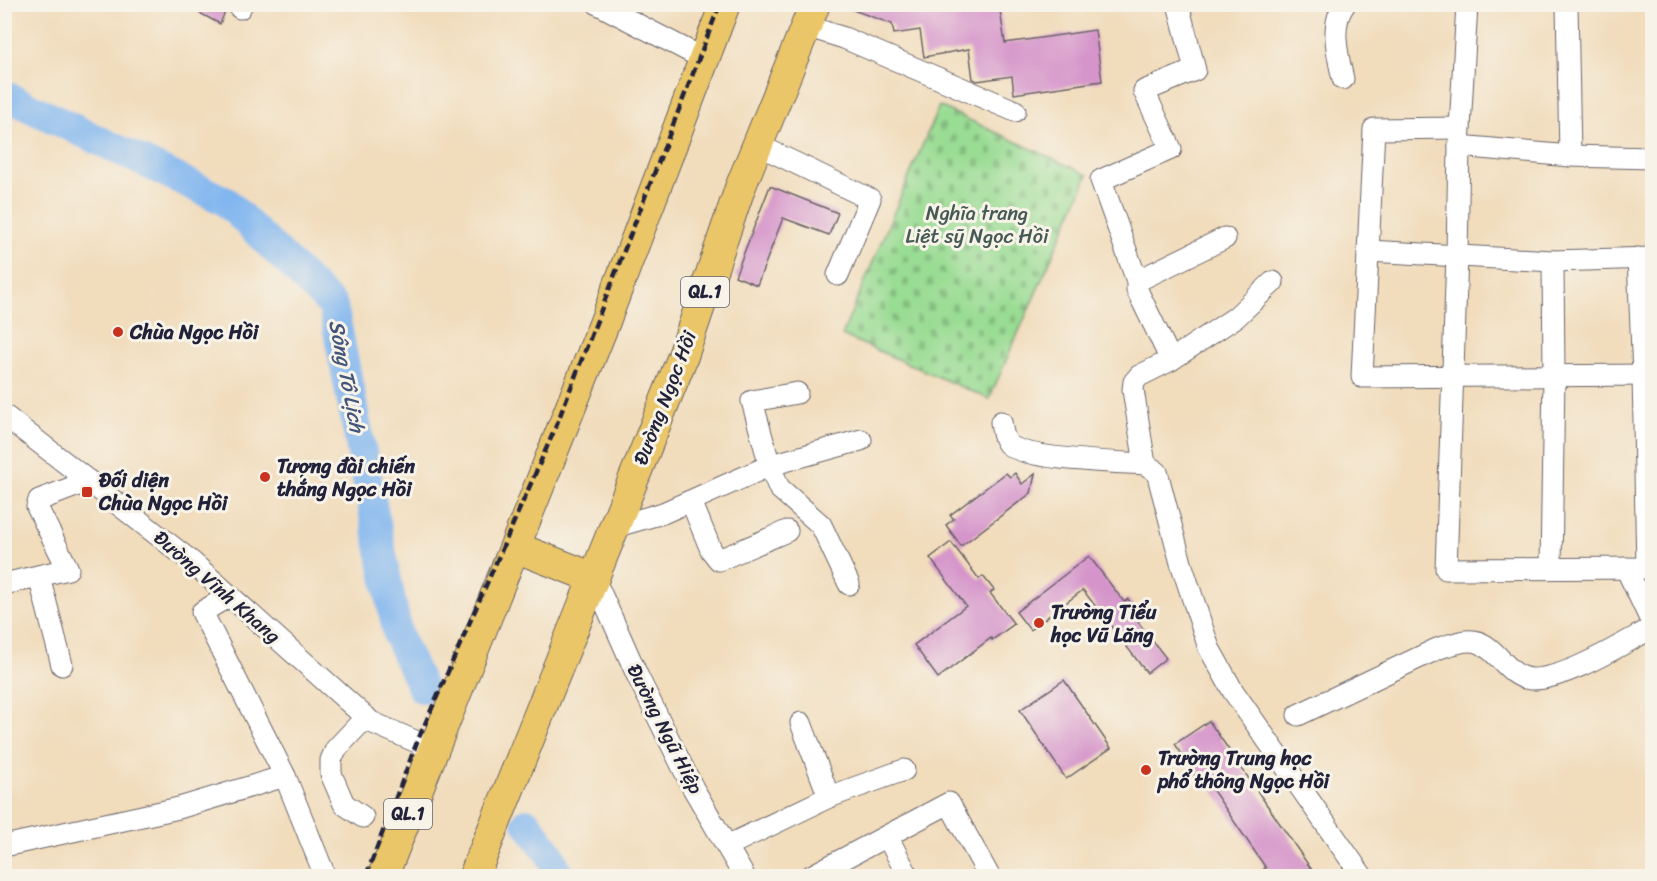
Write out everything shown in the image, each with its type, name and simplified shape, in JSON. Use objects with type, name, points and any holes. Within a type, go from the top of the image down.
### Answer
[{"type":"highway","name":"QL.1","points":[[383,876],[604,324],[725,4]]},
{"type":"highway","name":"Đường Ngọc Hồi","points":[[474,876],[683,356],[740,188],[811,15]]},
{"type":"highway","points":[[515,547],[594,578]]},
{"type":"street","points":[[597,4],[704,59]]},
{"type":"street","points":[[1171,360],[1137,290],[1137,281],[1101,180],[1172,150],[1144,91],[1195,70],[1178,4]]},
{"type":"street","points":[[1343,79],[1335,43],[1340,10],[1345,4]]},
{"type":"street","points":[[1467,4],[1460,138],[1446,569],[1642,568]]},
{"type":"street","points":[[1567,4],[1570,156]]},
{"type":"street","points":[[811,15],[844,38],[1015,111]]},
{"type":"street","points":[[1648,375],[1362,377],[1374,129],[1460,138],[1570,156],[1653,158]]},
{"type":"street","points":[[758,145],[870,199],[838,275]]},
{"type":"street","points":[[1137,281],[1226,238]]},
{"type":"street","points":[[1368,251],[1553,261],[1645,258],[1648,375],[1642,568],[1653,623]]},
{"type":"street","points":[[1551,568],[1553,261]]},
{"type":"street","points":[[1145,464],[1133,390],[1134,382],[1139,376],[1171,360],[1236,317],[1273,282]]},
{"type":"street","points":[[796,393],[752,401],[778,488],[821,525],[849,584]]},
{"type":"street","name":"Đường Vĩnh Khang","points":[[4,415],[192,562],[371,722],[417,742],[433,752]]},
{"type":"street","points":[[1001,422],[1002,432],[1008,443],[1018,449],[1043,455],[1145,464],[1156,472],[1181,562],[1209,648],[1233,691],[1362,876]]},
{"type":"street","points":[[614,527],[663,513],[770,466],[861,440]]},
{"type":"street","points":[[4,584],[68,569],[37,507],[39,500],[89,480]]},
{"type":"street","points":[[690,501],[711,550],[719,560],[787,531]]},
{"type":"street","points":[[39,576],[62,665]]},
{"type":"street","name":"Đường Ngũ Hiệp","points":[[594,578],[638,677],[693,788],[744,876]]},
{"type":"street","points":[[229,596],[201,612],[285,776],[325,876]]},
{"type":"street","points":[[1298,715],[1437,649],[1459,642],[1477,642],[1527,679],[1544,678],[1571,669],[1653,628]]},
{"type":"street","points":[[363,817],[344,804],[331,774],[331,760],[336,749],[366,717]]},
{"type":"street","points":[[801,723],[828,796]]},
{"type":"street","points":[[726,846],[828,796],[904,770]]},
{"type":"street","points":[[4,846],[180,808],[285,776]]},
{"type":"street","points":[[811,876],[949,803],[989,876]]},
{"type":"street","points":[[887,836],[908,876]]},
{"type":"green space","name":"Nghĩa trang Liệt sỹ Ngọc Hồi","points":[[939,106],[1088,175],[989,399],[842,335]]},
{"type":"building","points":[[183,4],[228,4],[220,24]]},
{"type":"building","points":[[842,4],[999,4],[1005,43],[1095,30],[1102,81],[1014,94],[1012,76],[977,81],[973,79],[969,49],[924,57],[920,30],[894,34],[892,24],[842,6]]},
{"type":"building","points":[[770,186],[838,213],[829,235],[783,218],[757,285],[735,276]]},
{"type":"building","points":[[1006,473],[1010,477],[1015,473],[1022,484],[1035,474],[1031,493],[961,546],[946,525],[954,519],[950,515]]},
{"type":"building","points":[[951,542],[979,579],[983,576],[994,590],[990,593],[1014,624],[992,640],[991,638],[938,678],[914,645],[966,606],[930,558]]},
{"type":"building","points":[[1089,556],[1124,602],[1128,599],[1143,618],[1138,622],[1166,658],[1147,673],[1083,590],[1030,630],[1016,612]]},
{"type":"building","points":[[1064,680],[1111,748],[1066,779],[1020,710]]},
{"type":"building","points":[[1209,721],[1316,876],[1253,876],[1266,868],[1210,786],[1205,789],[1175,744]]},
{"type":"waterway","name":"Sông Tô Lịch","points":[[4,95],[225,201],[333,306],[398,636],[422,688]]},
{"type":"waterway","name":"Sông Tô Lịch","points":[[527,823],[550,854],[559,876]]},
{"type":"railway","points":[[366,876],[417,742],[554,431],[720,4]]},
{"type":"place","name":"Chùa Ngọc Hồi","points":[[118,332]]},
{"type":"place","name":"Tượng đài chiến thắng Ngọc Hồi","points":[[265,477]]},
{"type":"place","name":"Đối diện Chùa Ngọc Hồi","points":[[87,492]]},
{"type":"place","name":"Trường Tiểu học Vũ Lăng","points":[[1039,623]]},
{"type":"place","name":"Trường Trung học phổ thông Ngọc Hồi","points":[[1146,770]]}]
